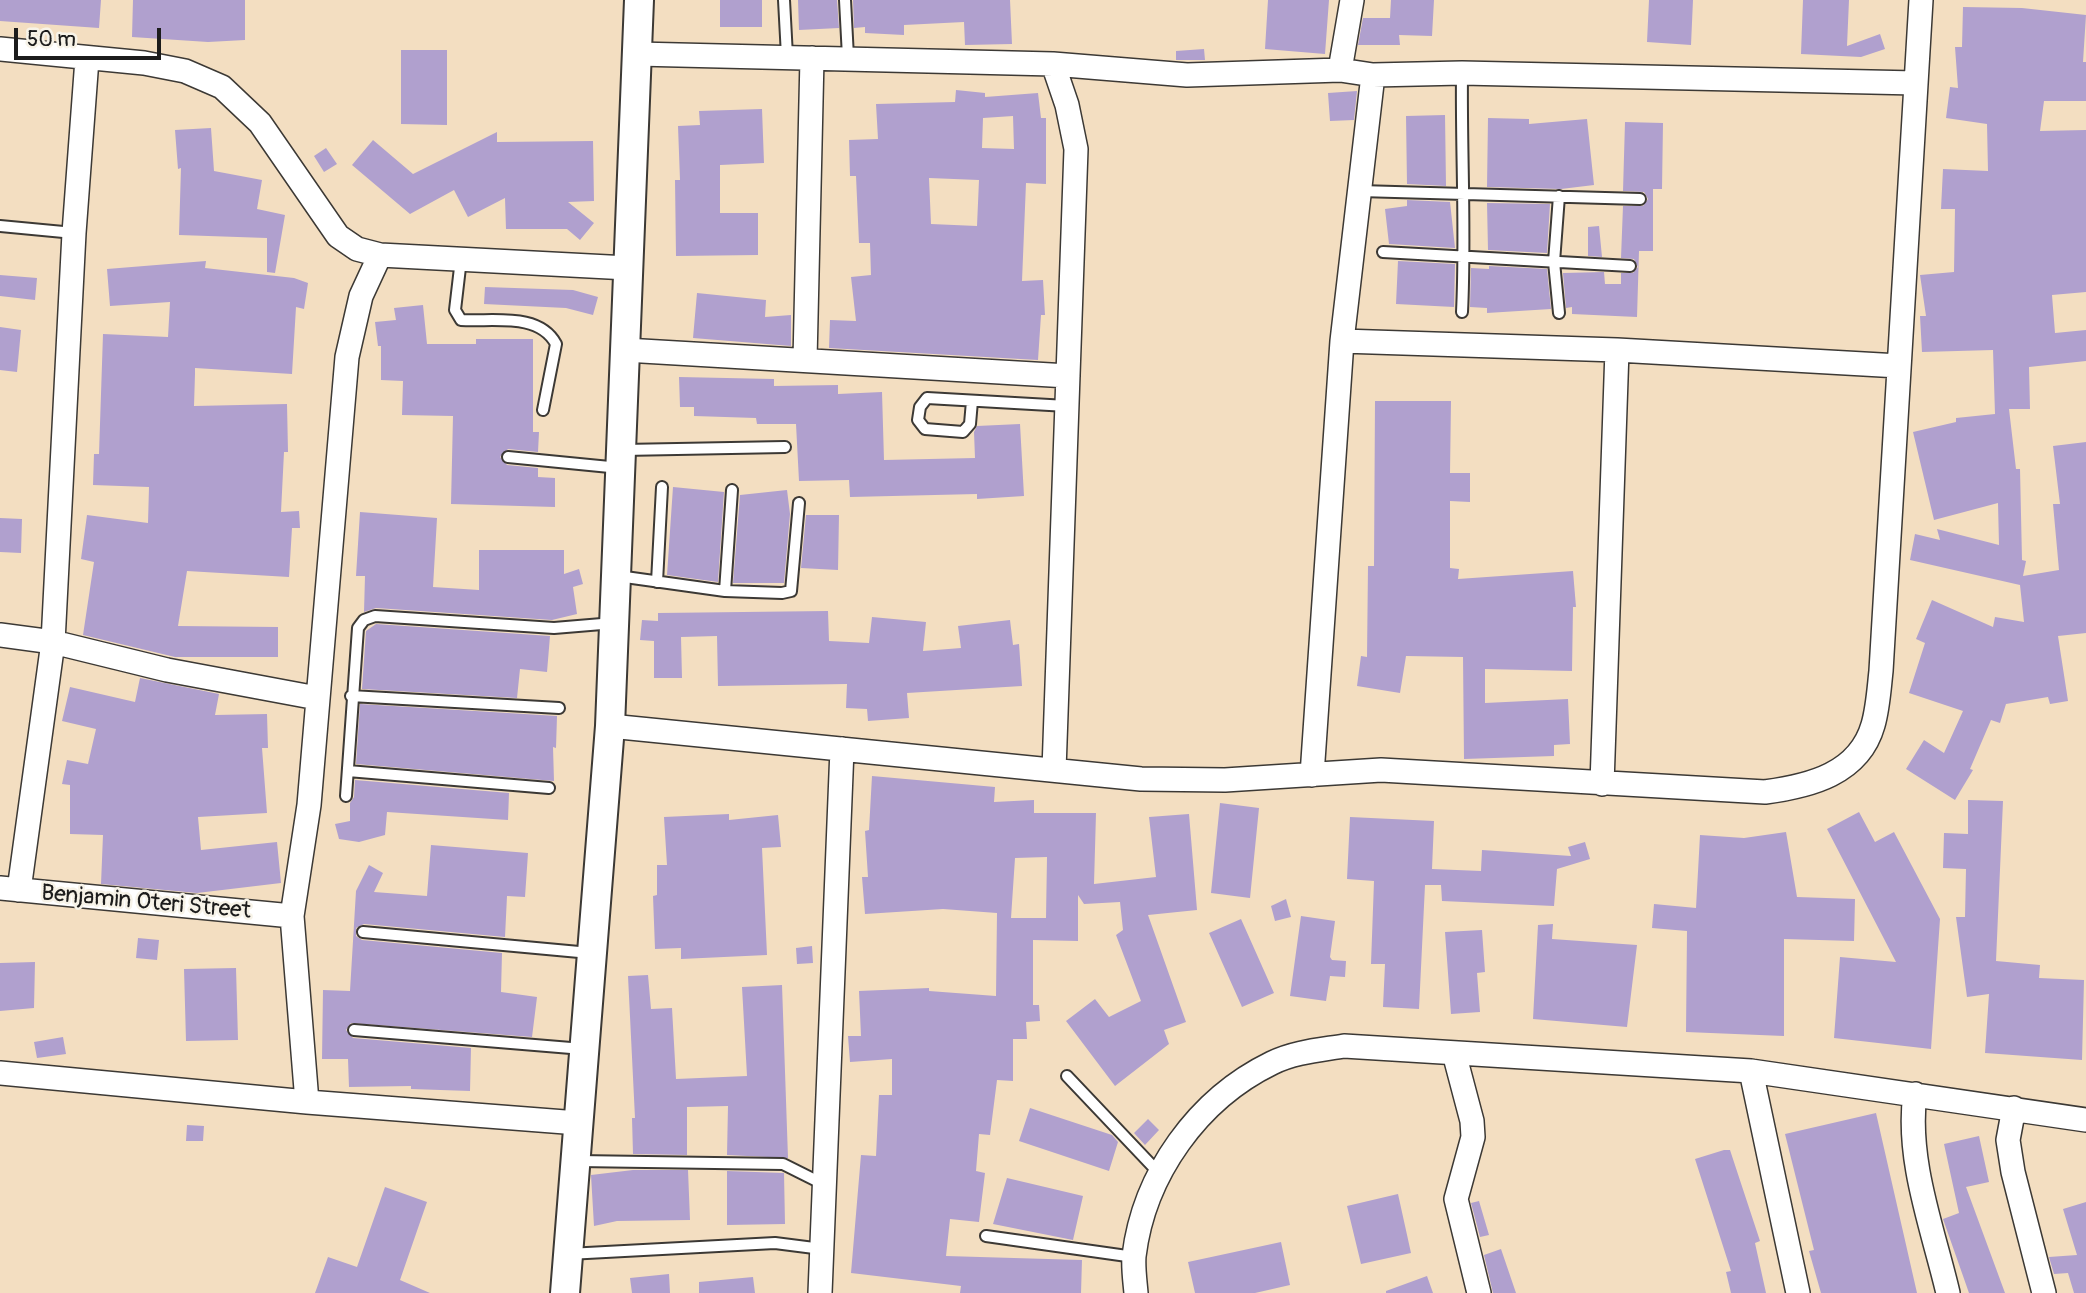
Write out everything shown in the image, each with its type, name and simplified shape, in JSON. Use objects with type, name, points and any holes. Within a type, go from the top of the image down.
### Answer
[{"type":"street","points":[[565,1293],[610,726],[639,0]]},
{"type":"street","points":[[1340,71],[1352,0]]},
{"type":"street","points":[[610,726],[1141,779],[1213,780],[1381,770],[1765,792],[1801,787],[1838,772],[1859,755],[1873,726],[1881,671],[1921,0]]},
{"type":"street","points":[[0,49],[87,59],[144,62],[185,71],[222,87],[260,122],[338,236],[357,249],[380,254],[628,268]]},
{"type":"street","points":[[637,54],[1053,64],[1187,75],[1340,71],[1373,75],[1462,73],[1916,83]]},
{"type":"street","points":[[805,360],[812,58]]},
{"type":"street","points":[[9,889],[54,642],[74,233],[87,59]]},
{"type":"street","points":[[1053,64],[1068,105],[1076,149],[1054,770]]},
{"type":"street","points":[[1312,775],[1342,341],[1373,75]]},
{"type":"street","points":[[307,1102],[292,916],[309,805],[346,357],[361,296],[380,254]]},
{"type":"street","points":[[1342,341],[1617,350],[1899,366]]},
{"type":"street","points":[[625,350],[1068,376]]},
{"type":"street","points":[[1602,784],[1617,350]]},
{"type":"street","points":[[0,635],[54,642],[167,670],[317,698]]},
{"type":"street","points":[[820,1293],[842,749]]},
{"type":"street","name":"Benjamin Oteri Street","points":[[9,889],[292,916]]},
{"type":"street","points":[[1136,1293],[1134,1257],[1144,1214],[1173,1149],[1210,1105],[1273,1062],[1309,1051],[1344,1046],[1751,1072],[2086,1120]]},
{"type":"street","points":[[1454,1053],[1472,1121],[1473,1137],[1456,1199],[1479,1293]]},
{"type":"street","points":[[1751,1072],[1798,1293]]},
{"type":"street","points":[[0,1073],[307,1102],[578,1123]]},
{"type":"street","points":[[1915,1094],[1913,1146],[1948,1293]]},
{"type":"street","points":[[2014,1108],[2008,1140],[2013,1172],[2044,1293]]},
{"type":"lane","points":[[784,0],[787,56]]},
{"type":"lane","points":[[845,0],[848,57]]},
{"type":"lane","points":[[1462,73],[1461,193],[1465,257],[1462,312]]},
{"type":"lane","points":[[1359,191],[1640,199]]},
{"type":"lane","points":[[1559,196],[1555,262],[1559,313]]},
{"type":"lane","points":[[0,226],[74,233]]},
{"type":"lane","points":[[1383,252],[1630,266]]},
{"type":"lane","points":[[461,259],[455,310],[461,320],[533,324],[549,331],[556,344],[543,410]]},
{"type":"lane","points":[[972,401],[970,424],[963,432],[925,429],[918,421],[920,407],[927,398],[1067,406]]},
{"type":"lane","points":[[508,457],[620,459],[785,447]]},
{"type":"lane","points":[[657,582],[662,487]]},
{"type":"lane","points":[[725,591],[732,490]]},
{"type":"lane","points":[[618,576],[725,591],[791,591],[799,503]]},
{"type":"lane","points":[[346,796],[351,696],[358,628],[364,620],[375,616],[554,628],[614,623]]},
{"type":"lane","points":[[351,696],[559,708]]},
{"type":"lane","points":[[348,771],[549,788]]},
{"type":"lane","points":[[363,932],[590,953]]},
{"type":"lane","points":[[354,1030],[583,1049]]},
{"type":"lane","points":[[1067,1076],[1160,1174]]},
{"type":"lane","points":[[575,1160],[783,1164],[825,1185]]},
{"type":"lane","points":[[986,1236],[1134,1257]]},
{"type":"lane","points":[[568,1254],[775,1243],[822,1249]]},
{"type":"building","points":[[0,0],[101,0],[99,28],[0,21]]},
{"type":"building","points":[[133,0],[245,0],[245,40],[208,42],[132,37]]},
{"type":"building","points":[[720,0],[762,0],[762,27],[720,27]]},
{"type":"building","points":[[798,0],[837,0],[839,28],[799,30]]},
{"type":"building","points":[[853,0],[1010,0],[1012,44],[965,45],[964,22],[904,25],[904,35],[865,33],[865,27],[854,28]]},
{"type":"building","points":[[1268,0],[1329,0],[1325,54],[1265,49]]},
{"type":"building","points":[[1391,0],[1434,0],[1432,36],[1399,35],[1400,45],[1358,45],[1363,18],[1390,18]]},
{"type":"building","points":[[1649,0],[1693,0],[1691,45],[1647,42]]},
{"type":"building","points":[[1803,0],[1849,0],[1847,46],[1880,34],[1885,49],[1861,57],[1801,54]]},
{"type":"building","points":[[1963,7],[2022,8],[2086,15],[2083,62],[2086,62],[2086,101],[2044,101],[2040,131],[2086,130],[2086,292],[2052,295],[2055,333],[2086,330],[2086,361],[2029,367],[2030,409],[2009,409],[2016,469],[2020,469],[2022,560],[2026,561],[2023,576],[2059,570],[2053,504],[2060,504],[2053,446],[2086,442],[2086,633],[2058,636],[2068,701],[2050,704],[2048,697],[2006,704],[2000,723],[1991,720],[1970,769],[1973,770],[1955,800],[1906,769],[1924,740],[1944,753],[1963,711],[1909,693],[1925,643],[1916,639],[1932,600],[1993,627],[1995,617],[2024,622],[2020,585],[1910,560],[1915,534],[1940,540],[1937,529],[1999,545],[1998,503],[1934,520],[1913,432],[1956,422],[1956,418],[1995,414],[1993,350],[1922,352],[1920,316],[1926,316],[1920,275],[1954,272],[1955,209],[1941,209],[1943,169],[1988,171],[1987,124],[1946,118],[1950,87],[1958,88],[1955,47],[1962,47]]},
{"type":"building","points":[[1204,49],[1205,60],[1176,60],[1176,51]]},
{"type":"building","points":[[401,50],[447,50],[447,125],[401,124]]},
{"type":"building","points":[[956,90],[985,93],[985,97],[1038,93],[1041,118],[1046,118],[1046,184],[1026,183],[1022,281],[1043,280],[1045,315],[1041,315],[1038,360],[829,348],[830,320],[856,321],[851,277],[871,275],[870,243],[859,243],[856,176],[850,176],[849,140],[878,139],[876,104],[955,102]],"holes":[[[1013,116],[1014,149],[982,148],[983,118]],[[929,178],[979,180],[977,226],[931,224]]]},
{"type":"building","points":[[1357,91],[1354,120],[1330,121],[1328,93]]},
{"type":"building","points":[[762,109],[764,163],[720,165],[720,213],[758,213],[758,255],[676,256],[675,180],[680,180],[678,126],[700,125],[699,111]]},
{"type":"building","points":[[1445,115],[1446,186],[1407,184],[1406,116]]},
{"type":"building","points":[[1488,118],[1529,119],[1529,124],[1587,119],[1594,185],[1561,189],[1487,187]]},
{"type":"building","points":[[1625,122],[1663,123],[1662,189],[1653,189],[1653,251],[1639,251],[1637,317],[1572,314],[1572,307],[1566,308],[1563,273],[1604,272],[1605,284],[1621,284],[1621,273],[1633,273],[1638,267],[1634,259],[1621,258],[1623,206],[1643,206],[1648,199],[1644,192],[1623,191]]},
{"type":"building","points":[[211,128],[214,171],[262,180],[257,209],[285,215],[275,273],[267,272],[267,238],[179,235],[181,168],[178,169],[175,130]]},
{"type":"building","points":[[497,132],[497,142],[593,141],[594,201],[568,202],[594,223],[580,240],[567,229],[506,229],[505,198],[468,217],[454,190],[410,214],[352,165],[373,140],[413,174]]},
{"type":"building","points":[[326,148],[337,164],[324,172],[314,156]]},
{"type":"building","points":[[1407,200],[1450,202],[1455,248],[1389,244],[1385,209],[1407,206]]},
{"type":"building","points":[[1487,203],[1550,204],[1547,253],[1488,250]]},
{"type":"building","points":[[1599,226],[1602,257],[1588,256],[1588,227]]},
{"type":"building","points":[[206,261],[205,268],[294,278],[308,283],[304,309],[296,307],[292,374],[195,368],[194,406],[287,404],[288,452],[284,452],[281,512],[299,511],[300,528],[292,528],[289,577],[187,571],[178,626],[278,627],[278,657],[175,657],[83,635],[94,562],[81,559],[87,515],[148,523],[149,487],[93,485],[94,454],[99,454],[103,334],[168,337],[170,302],[110,306],[107,269]]},
{"type":"building","points":[[1398,261],[1455,264],[1454,307],[1396,304]]},
{"type":"building","points":[[1489,266],[1547,269],[1551,309],[1487,313],[1487,308],[1470,307],[1471,268],[1489,269]]},
{"type":"building","points":[[0,275],[37,278],[35,300],[0,296]]},
{"type":"building","points":[[485,287],[573,290],[598,297],[593,315],[566,308],[484,304]]},
{"type":"building","points":[[697,293],[766,300],[765,317],[791,315],[791,346],[693,338]]},
{"type":"building","points":[[423,305],[427,344],[476,344],[476,339],[533,339],[533,432],[539,432],[538,452],[508,449],[500,457],[507,465],[538,468],[538,477],[555,478],[555,507],[451,504],[453,416],[402,415],[403,381],[381,380],[381,346],[378,346],[375,322],[396,320],[394,308]]},
{"type":"building","points":[[0,327],[21,330],[17,372],[0,370]]},
{"type":"building","points":[[679,377],[774,379],[774,386],[838,385],[838,394],[882,392],[884,460],[975,458],[974,432],[977,426],[1020,424],[1024,496],[977,499],[977,494],[850,497],[849,480],[799,481],[796,424],[757,424],[756,418],[694,416],[694,407],[680,407]]},
{"type":"building","points":[[1375,401],[1451,401],[1450,473],[1470,473],[1470,502],[1450,501],[1450,568],[1459,569],[1458,579],[1573,571],[1576,607],[1573,607],[1572,671],[1485,669],[1485,703],[1568,699],[1570,744],[1554,745],[1554,756],[1464,759],[1463,657],[1406,656],[1400,693],[1357,686],[1361,656],[1367,657],[1368,566],[1374,566]]},
{"type":"building","points":[[673,487],[724,492],[718,582],[667,575]]},
{"type":"building","points":[[787,490],[790,514],[784,583],[733,583],[740,495]]},
{"type":"building","points":[[360,512],[437,518],[433,587],[479,590],[479,550],[564,550],[564,574],[579,569],[583,584],[573,587],[577,614],[552,620],[376,608],[364,612],[365,576],[356,576]]},
{"type":"building","points":[[806,515],[839,515],[838,570],[801,568]]},
{"type":"building","points":[[0,518],[22,519],[21,553],[0,552]]},
{"type":"building","points":[[828,611],[829,641],[869,643],[872,617],[926,622],[923,651],[961,648],[958,626],[1010,620],[1013,645],[1019,644],[1022,686],[907,693],[909,718],[868,721],[867,709],[846,708],[847,684],[718,686],[717,636],[681,637],[682,678],[654,678],[654,641],[640,640],[642,620],[658,621],[658,613]]},
{"type":"building","points":[[376,624],[550,636],[547,672],[520,669],[517,698],[362,689],[366,631]]},
{"type":"building","points":[[140,678],[219,694],[215,715],[267,714],[268,748],[262,748],[267,813],[198,817],[201,850],[277,842],[281,883],[197,893],[101,884],[103,835],[70,834],[70,785],[62,784],[67,760],[88,764],[96,729],[62,721],[70,687],[135,702]]},
{"type":"building","points":[[360,704],[557,716],[556,748],[553,747],[554,781],[356,764]]},
{"type":"building","points":[[872,776],[995,787],[994,802],[1034,800],[1034,813],[1096,813],[1094,884],[1156,877],[1149,817],[1189,814],[1197,910],[1148,915],[1186,1022],[1164,1030],[1169,1044],[1115,1086],[1066,1021],[1095,999],[1109,1017],[1141,1001],[1116,935],[1123,930],[1120,902],[1084,904],[1078,895],[1078,941],[1033,940],[1033,1005],[1039,1005],[1040,1021],[1026,1022],[1027,1039],[1013,1039],[1013,1081],[997,1080],[990,1135],[979,1134],[976,1171],[985,1173],[979,1222],[950,1219],[946,1256],[1082,1260],[1081,1293],[960,1293],[961,1286],[851,1273],[861,1155],[876,1156],[879,1095],[892,1095],[892,1059],[850,1062],[848,1036],[861,1036],[859,991],[929,988],[929,991],[996,996],[997,913],[943,909],[865,914],[862,877],[868,877],[865,831],[869,830]],"holes":[[[1047,857],[1046,918],[1011,918],[1015,858]]]},
{"type":"building","points":[[355,780],[509,793],[508,820],[387,812],[385,835],[359,842],[339,839],[335,824],[350,821],[350,803],[354,797]]},
{"type":"building","points":[[1968,800],[2003,801],[1996,961],[2040,965],[2039,978],[2084,980],[2082,1060],[1985,1053],[1989,994],[1967,997],[1956,917],[1965,917],[1966,869],[1943,868],[1944,833],[1968,834]]},
{"type":"building","points":[[1220,803],[1259,808],[1250,898],[1211,893]]},
{"type":"building","points":[[1859,812],[1875,842],[1894,832],[1940,919],[1931,1049],[1834,1038],[1840,957],[1896,962],[1827,829]]},
{"type":"building","points":[[729,814],[729,820],[778,815],[781,847],[762,848],[767,955],[681,959],[681,948],[655,949],[653,896],[657,895],[657,865],[667,865],[664,817]]},
{"type":"building","points":[[1350,817],[1434,821],[1432,869],[1481,871],[1482,850],[1571,856],[1568,847],[1585,842],[1590,859],[1557,869],[1554,906],[1442,901],[1441,885],[1425,885],[1419,1009],[1383,1007],[1385,964],[1371,964],[1374,881],[1347,879]]},
{"type":"building","points":[[1786,832],[1797,897],[1855,899],[1854,941],[1784,939],[1784,1036],[1686,1032],[1687,931],[1652,928],[1654,904],[1696,908],[1700,835],[1744,838]]},
{"type":"building","points":[[431,845],[528,853],[525,897],[507,896],[505,937],[364,924],[356,928],[356,936],[362,940],[502,953],[501,992],[537,997],[532,1037],[351,1023],[346,1030],[353,1038],[471,1048],[470,1091],[411,1089],[411,1086],[349,1087],[348,1059],[322,1059],[323,990],[350,991],[356,891],[369,865],[383,873],[374,892],[427,896]]},
{"type":"building","points":[[1286,899],[1291,917],[1275,921],[1271,906]]},
{"type":"building","points":[[1301,916],[1335,921],[1330,957],[1332,960],[1346,961],[1345,977],[1330,976],[1326,1001],[1290,996]]},
{"type":"building","points":[[1241,919],[1274,993],[1242,1007],[1209,933]]},
{"type":"building","points":[[1553,924],[1552,939],[1637,945],[1627,1027],[1533,1019],[1538,925]]},
{"type":"building","points":[[1482,930],[1485,972],[1477,973],[1480,1012],[1451,1014],[1445,932]]},
{"type":"building","points":[[138,938],[159,940],[157,960],[136,958]]},
{"type":"building","points":[[812,946],[813,963],[797,964],[796,948]]},
{"type":"building","points":[[35,962],[34,1008],[0,1011],[0,963]]},
{"type":"building","points":[[236,968],[238,1040],[186,1041],[184,969]]},
{"type":"building","points":[[648,975],[651,1009],[672,1008],[676,1079],[747,1076],[742,987],[782,985],[788,1158],[727,1155],[728,1106],[687,1107],[687,1155],[633,1154],[632,1118],[635,1118],[628,976]]},
{"type":"building","points":[[63,1037],[66,1054],[37,1058],[34,1042]]},
{"type":"building","points":[[1030,1108],[1112,1135],[1118,1142],[1109,1171],[1019,1141]]},
{"type":"building","points":[[1876,1113],[1917,1293],[1821,1293],[1809,1251],[1814,1250],[1785,1134]]},
{"type":"building","points":[[1148,1119],[1159,1130],[1145,1145],[1134,1133]]},
{"type":"building","points":[[187,1125],[204,1126],[203,1141],[186,1141]]},
{"type":"building","points":[[1979,1136],[1989,1182],[1966,1187],[2005,1293],[1969,1293],[1943,1219],[1959,1213],[1944,1144]]},
{"type":"building","points":[[1730,1150],[1760,1241],[1755,1243],[1766,1293],[1731,1293],[1726,1272],[1731,1271],[1695,1159]]},
{"type":"building","points":[[633,1170],[688,1170],[690,1220],[617,1221],[594,1226],[591,1175]]},
{"type":"building","points":[[727,1171],[784,1173],[785,1224],[727,1225]]},
{"type":"building","points":[[1007,1178],[1083,1196],[1073,1240],[993,1224]]},
{"type":"building","points":[[385,1187],[427,1202],[400,1280],[430,1293],[315,1293],[328,1257],[357,1267]]},
{"type":"building","points":[[1398,1194],[1411,1253],[1361,1264],[1347,1206]]},
{"type":"building","points":[[1479,1201],[1489,1235],[1480,1237],[1471,1203]]},
{"type":"building","points":[[2086,1202],[2086,1293],[2074,1293],[2068,1273],[2054,1274],[2049,1257],[2077,1255],[2063,1209]]},
{"type":"building","points":[[1281,1242],[1290,1285],[1255,1293],[1195,1293],[1188,1262]]},
{"type":"building","points":[[1501,1249],[1516,1293],[1493,1293],[1484,1255]]},
{"type":"building","points":[[669,1274],[670,1293],[632,1293],[630,1278]]},
{"type":"building","points":[[1427,1276],[1433,1293],[1386,1293],[1386,1291]]},
{"type":"building","points":[[753,1277],[755,1293],[699,1293],[699,1282]]}]
